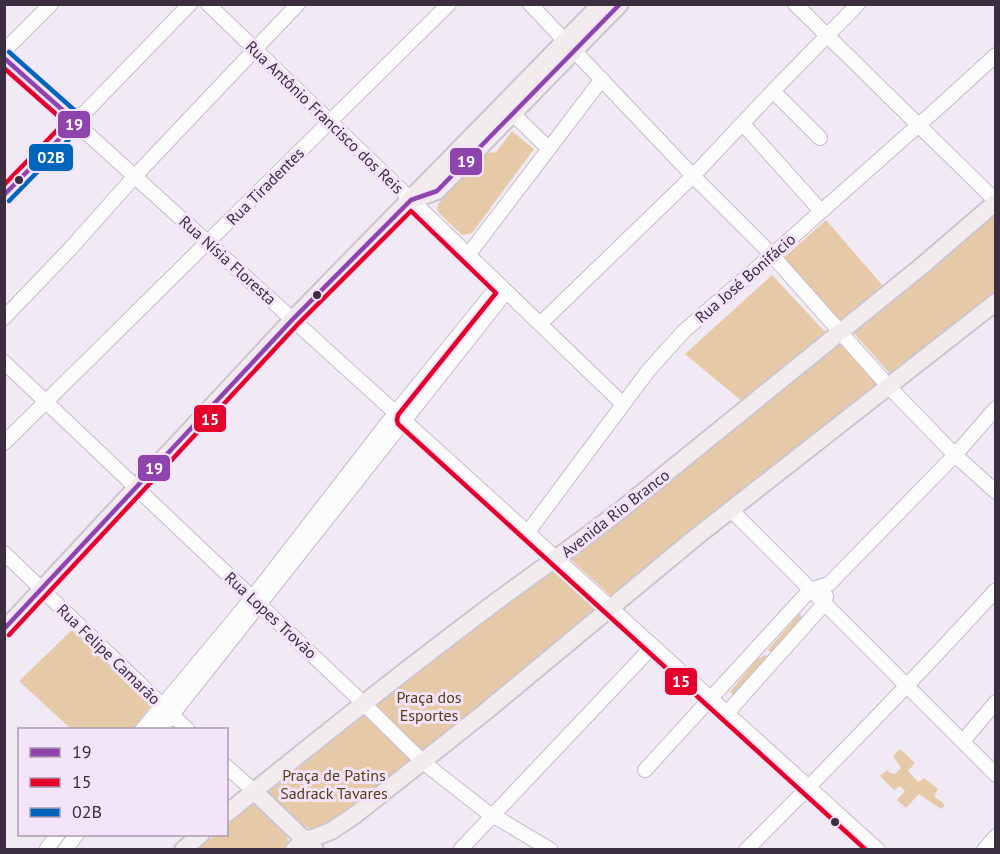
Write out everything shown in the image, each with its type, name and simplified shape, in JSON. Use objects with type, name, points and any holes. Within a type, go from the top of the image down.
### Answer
[{"type":"main road","points":[[570,46],[601,4]]},
{"type":"main road","points":[[4,630],[293,319],[411,200],[437,191],[508,109],[570,46],[620,4]]},
{"type":"main road","name":"Avenida Rio Branco","points":[[228,812],[363,703],[622,509],[923,265],[996,202]]},
{"type":"main road","points":[[254,791],[304,846],[313,838],[346,822],[423,762],[731,510],[996,302]]},
{"type":"main road","points":[[183,849],[199,836]]},
{"type":"street","points":[[4,51],[51,4]]},
{"type":"street","points":[[4,196],[190,4]]},
{"type":"street","name":"Rua Antônio Francisco dos Reis","points":[[208,4],[623,404]]},
{"type":"street","points":[[4,318],[298,4]]},
{"type":"street","name":"Rua Tiradentes","points":[[4,444],[449,4]]},
{"type":"street","points":[[530,4],[693,176],[772,255],[889,387],[955,455],[996,492]]},
{"type":"street","points":[[795,4],[996,202]]},
{"type":"street","points":[[540,324],[693,176],[858,4]]},
{"type":"street","name":"Rua José Bonifácio","points":[[528,532],[648,371],[684,331],[996,54]]},
{"type":"street","name":"Rua Nísia Floresta","points":[[4,58],[878,849]]},
{"type":"street","points":[[468,255],[602,79]]},
{"type":"street","points":[[773,91],[820,138]]},
{"type":"street","points":[[508,109],[548,148]]},
{"type":"street","points":[[742,124],[821,211]]},
{"type":"street","points":[[143,728],[167,710],[503,288]]},
{"type":"street","name":"Rua Lopes Trovão","points":[[4,362],[423,762],[493,815],[551,849]]},
{"type":"street","points":[[645,770],[810,590],[829,584],[955,455],[996,408]]},
{"type":"street","points":[[731,510],[996,775]]},
{"type":"street","name":"Rua Felipe Camarão","points":[[4,553],[187,728]]},
{"type":"street","points":[[727,712],[825,603],[829,584]]},
{"type":"street","points":[[746,849],[809,787],[996,590]]},
{"type":"street","points":[[460,849],[653,646]]},
{"type":"street","points":[[963,741],[996,702]]},
{"type":"street","points":[[160,728],[167,710]]},
{"type":"street","points":[[228,768],[254,791]]},
{"type":"street","points":[[46,849],[56,836]]},
{"type":"street","points":[[65,849],[75,836]]},
{"type":"street","points":[[984,849],[996,836]]},
{"type":"green space","points":[[512,131],[534,149],[472,233],[462,235],[439,213],[438,204],[486,153],[496,152]]},
{"type":"green space","points":[[995,210],[995,291],[891,375],[853,332]]},
{"type":"green space","points":[[826,220],[883,286],[839,321],[781,260]]},
{"type":"green space","points":[[772,275],[826,333],[743,402],[685,354]]},
{"type":"green space","points":[[842,340],[880,382],[612,597],[569,558]]},
{"type":"green space","name":"Praça dos Esportes","points":[[556,570],[602,608],[426,753],[374,707],[375,703],[508,598]]},
{"type":"green space","points":[[799,614],[802,617],[801,620],[777,649],[771,652],[768,650]]},
{"type":"green space","points":[[72,630],[151,706],[134,728],[70,728],[19,681]]},
{"type":"green space","points":[[767,656],[761,666],[733,695],[730,692],[756,660]]},
{"type":"green space","name":"Praça de Patins Sadrack Tavares","points":[[366,713],[415,762],[326,826],[313,828],[304,826],[269,792]]},
{"type":"green space","points":[[900,749],[915,763],[908,771],[918,782],[924,778],[938,789],[934,796],[945,805],[941,809],[919,794],[906,808],[897,800],[905,791],[900,786],[894,790],[880,776],[887,770],[892,774],[901,768],[893,756]]},
{"type":"green space","points":[[256,802],[287,836],[286,849],[196,850],[214,836],[228,836],[228,824]]},
{"type":"transit line","name":"19","points":[[4,629],[293,319],[411,200],[437,191],[620,4]]},
{"type":"transit line","name":"02B","points":[[9,52],[81,116],[83,122],[81,127],[9,201]]},
{"type":"transit line","name":"19","points":[[4,58],[76,122],[4,195]]},
{"type":"transit line","name":"15","points":[[4,68],[65,122],[4,185]]},
{"type":"transit line","name":"15","points":[[9,635],[298,324],[411,211],[496,293],[398,415],[398,424],[866,850]]}]
